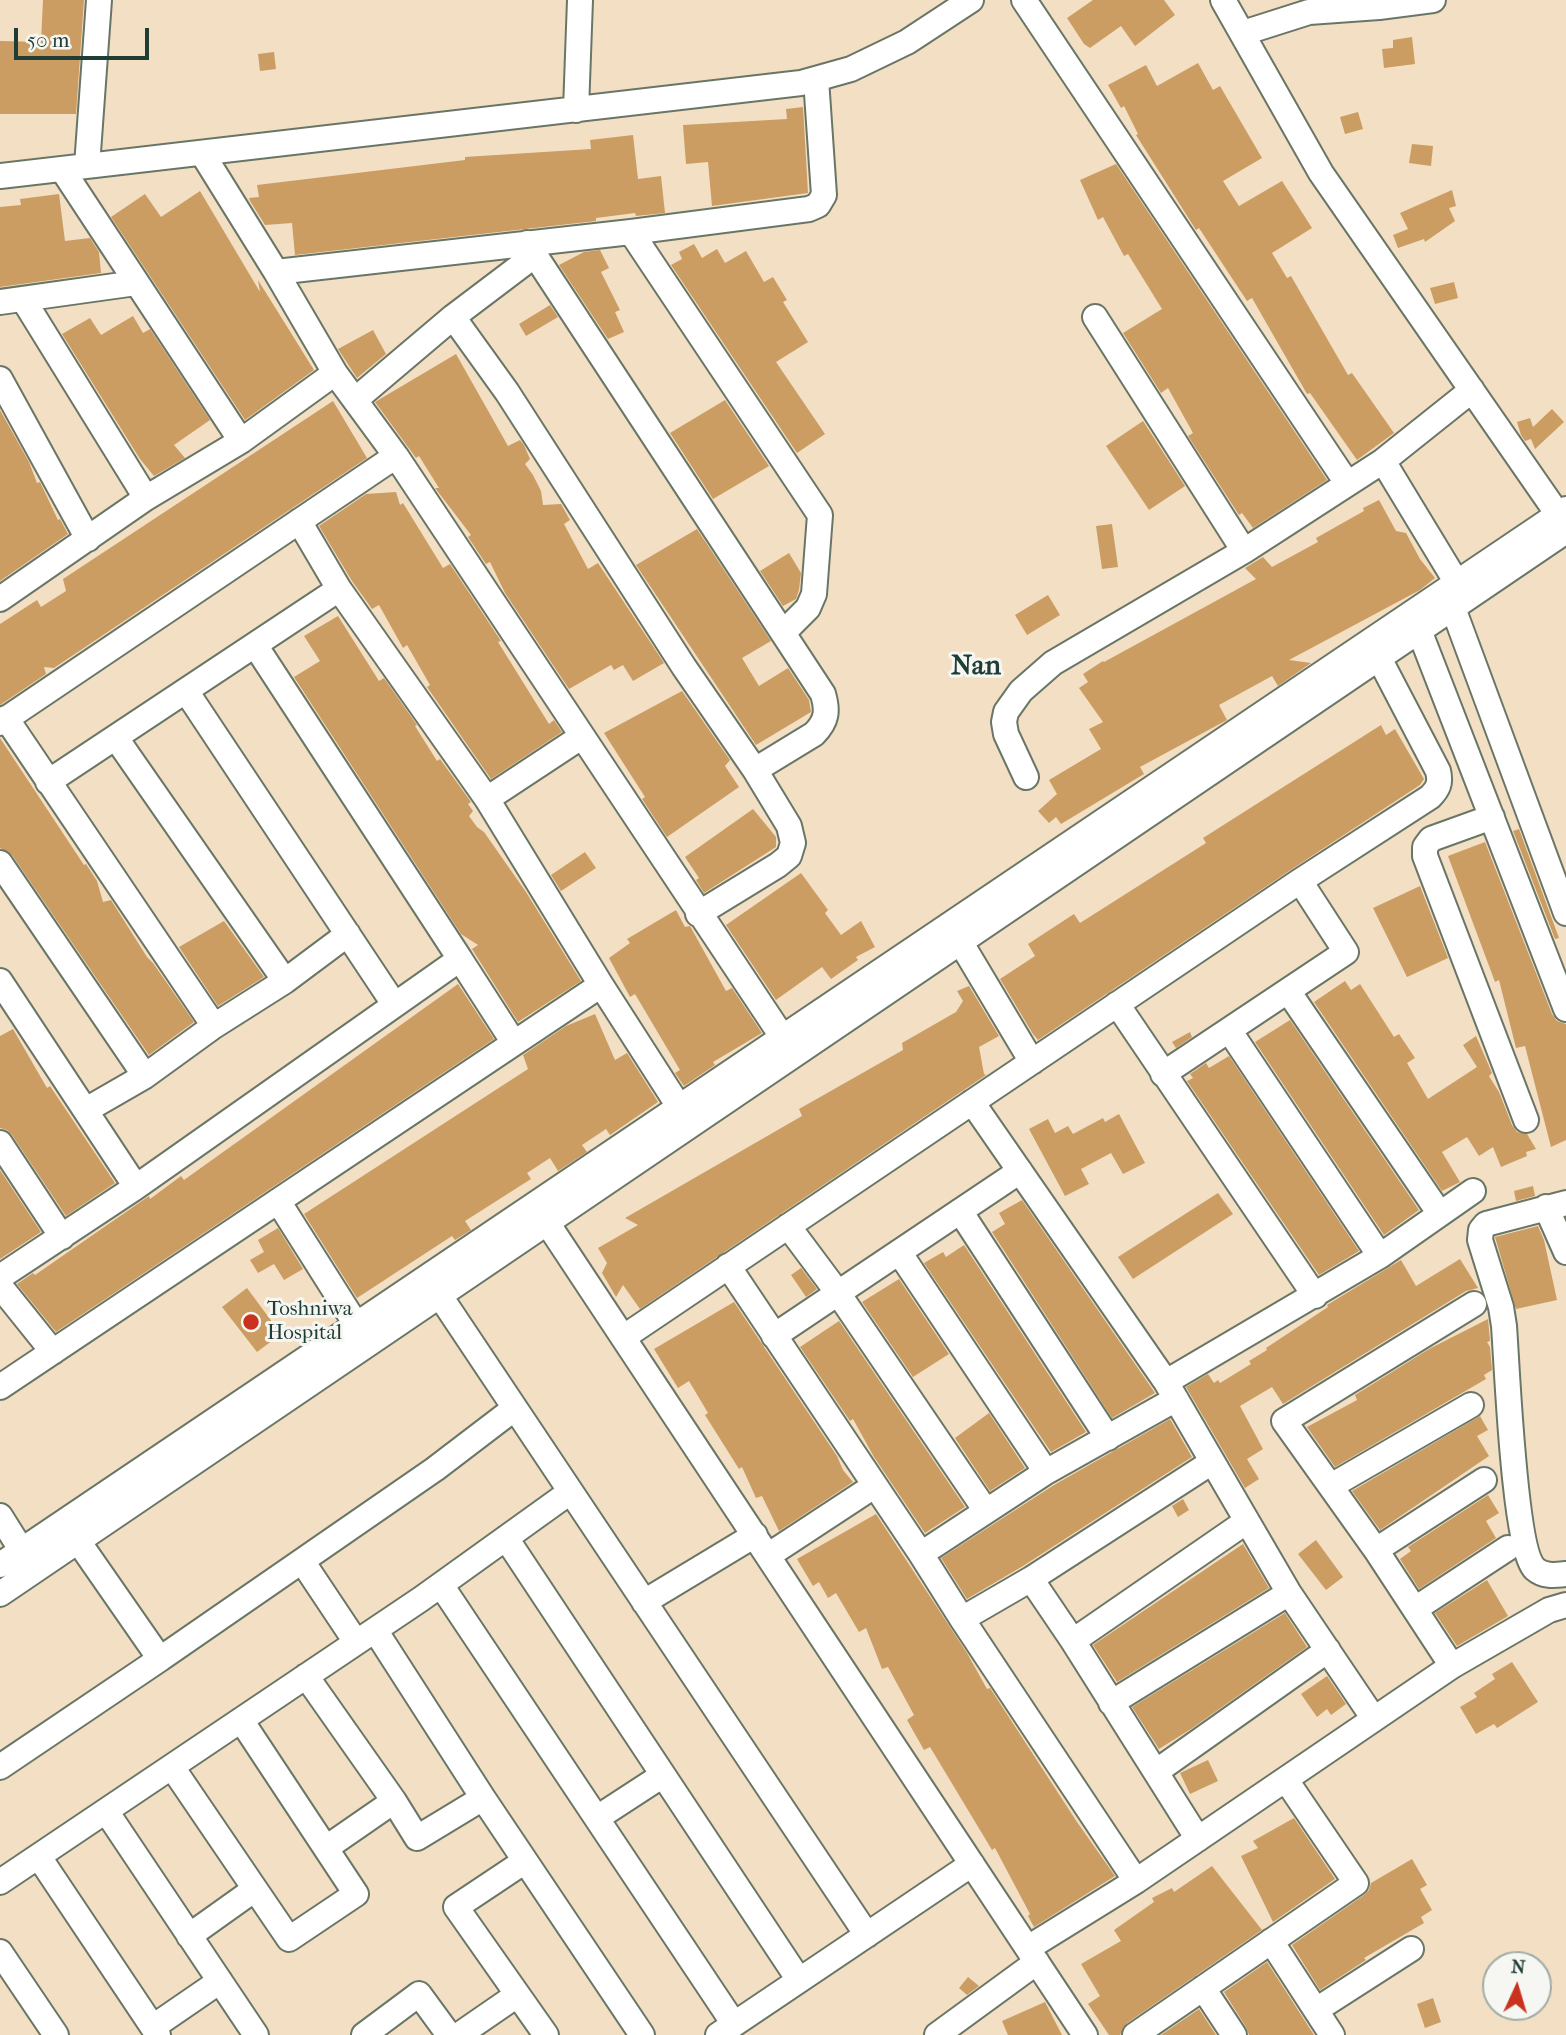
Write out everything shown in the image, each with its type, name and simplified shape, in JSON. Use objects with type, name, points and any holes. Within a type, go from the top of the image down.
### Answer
[{"type":"street","points":[[87,166],[99,0]]},
{"type":"street","points":[[576,110],[580,0]]},
{"type":"street","points":[[0,176],[759,89],[816,79],[851,69],[907,41],[971,0]]},
{"type":"street","points":[[1024,0],[1347,483]]},
{"type":"street","points":[[1223,0],[1321,173],[1564,520]]},
{"type":"street","points":[[1243,33],[1308,12],[1433,0]]},
{"type":"street","points":[[276,272],[531,249],[631,232],[809,209],[818,205],[824,195],[816,79]]},
{"type":"street","points":[[202,153],[335,373],[396,456],[788,1046]]},
{"type":"street","points":[[61,169],[241,441]]},
{"type":"street","points":[[631,232],[820,515],[814,594],[807,607],[783,634]]},
{"type":"street","points":[[355,400],[531,249]]},
{"type":"street","points":[[531,249],[823,694],[827,706],[826,717],[814,734],[755,770]]},
{"type":"street","points":[[136,283],[12,300],[146,498]]},
{"type":"street","points":[[453,317],[507,393],[789,826],[793,843],[789,856],[698,914]]},
{"type":"street","points":[[1095,317],[1244,551]]},
{"type":"street","points":[[0,599],[146,498],[241,441],[335,373]]},
{"type":"street","points":[[0,379],[88,539]]},
{"type":"street","points":[[1026,777],[1006,734],[1006,712],[1021,691],[1053,663],[1244,551],[1383,461],[1472,390]]},
{"type":"street","points":[[214,1026],[3,720],[396,456]]},
{"type":"street","points":[[1383,461],[1457,583]]},
{"type":"street","points":[[0,1594],[78,1541],[363,1335],[788,1046],[1457,583],[1564,520]]},
{"type":"street","points":[[788,1046],[961,943],[1453,608],[1564,520]]},
{"type":"street","points":[[299,521],[339,589],[486,799],[686,1116]]},
{"type":"street","points":[[48,782],[339,589]]},
{"type":"street","points":[[1453,608],[1566,913]]},
{"type":"street","points":[[1419,631],[1566,1009]]},
{"type":"street","points":[[255,645],[514,1043]]},
{"type":"street","points":[[624,1337],[1300,881],[1430,797],[1437,789],[1440,779],[1432,756],[1379,658]]},
{"type":"street","points":[[186,691],[394,1004]]},
{"type":"street","points":[[116,737],[285,981]]},
{"type":"street","points":[[486,799],[581,737]]},
{"type":"street","points":[[1492,817],[1431,839],[1425,847],[1425,856],[1526,1120]]},
{"type":"street","points":[[0,863],[145,1076]]},
{"type":"street","points":[[1163,1074],[1346,952],[1300,881]]},
{"type":"street","points":[[86,1110],[145,1076],[214,1026],[285,981],[348,934]]},
{"type":"street","points":[[961,943],[1032,1062]]},
{"type":"street","points":[[0,1277],[136,1187],[460,959]]},
{"type":"street","points":[[0,1387],[601,985]]},
{"type":"street","points":[[1287,991],[1440,1214]]},
{"type":"street","points":[[4,994],[86,1110],[136,1187]]},
{"type":"street","points":[[1117,1004],[1315,1296]]},
{"type":"street","points":[[1229,1030],[1380,1256]]},
{"type":"street","points":[[972,1102],[1171,1391],[1289,1593],[1374,1719]]},
{"type":"street","points":[[0,1565],[363,1335],[440,1296],[548,1224],[686,1116]]},
{"type":"street","points":[[0,1143],[62,1237]]},
{"type":"street","points":[[774,1336],[1020,1171]]},
{"type":"street","points":[[921,1554],[1046,1472],[1108,1438],[1171,1391],[1380,1256],[1473,1191]]},
{"type":"street","points":[[278,1201],[363,1335]]},
{"type":"street","points":[[1566,1252],[1556,1205],[1486,1224],[1481,1230],[1480,1240],[1501,1307],[1514,1462],[1527,1555],[1535,1569],[1547,1576],[1566,1574]]},
{"type":"street","points":[[960,1211],[1108,1438]]},
{"type":"street","points":[[548,1224],[1086,2035]]},
{"type":"street","points":[[788,1226],[838,1293],[986,1511]]},
{"type":"street","points":[[899,1252],[1046,1472]]},
{"type":"street","points":[[728,1266],[1136,1881]]},
{"type":"street","points":[[0,1286],[52,1352]]},
{"type":"street","points":[[440,1296],[867,1935]]},
{"type":"street","points":[[1452,1666],[1376,1550],[1284,1421],[1474,1304]]},
{"type":"street","points":[[1331,1486],[1471,1405]]},
{"type":"street","points":[[0,1767],[435,1469],[515,1408]]},
{"type":"street","points":[[962,1619],[1031,1579],[1212,1462]]},
{"type":"street","points":[[1376,1550],[1484,1480]]},
{"type":"street","points":[[644,1601],[762,1545],[874,1486]]},
{"type":"street","points":[[0,1882],[441,1585],[570,1492]]},
{"type":"street","points":[[0,1516],[22,1550]]},
{"type":"street","points":[[1073,1641],[1247,1521]]},
{"type":"street","points":[[506,1538],[799,1980]]},
{"type":"street","points":[[78,1541],[160,1659]]},
{"type":"street","points":[[1415,1609],[1508,1548]]},
{"type":"street","points":[[302,1561],[365,1636],[483,1798],[642,2035]]},
{"type":"street","points":[[1031,1579],[1157,1771],[1198,1839]]},
{"type":"street","points":[[441,1585],[597,1818],[726,2030],[972,1864]]},
{"type":"street","points":[[1111,1703],[1289,1593]]},
{"type":"street","points":[[937,2035],[1032,1955],[1136,1881],[1452,1666],[1549,1610],[1566,1605]]},
{"type":"street","points":[[1157,1771],[1328,1650]]},
{"type":"street","points":[[306,1676],[418,1838],[483,1798]]},
{"type":"street","points":[[172,1767],[289,1939],[356,1894],[241,1720]]},
{"type":"street","points":[[597,1818],[663,1774]]},
{"type":"street","points":[[1135,2035],[1356,1883],[1286,1780]]},
{"type":"street","points":[[326,1848],[394,1801]]},
{"type":"street","points":[[106,1811],[256,2035]]},
{"type":"street","points":[[39,1857],[156,2031],[220,1982]]},
{"type":"street","points":[[525,1861],[456,1907],[546,2035]]},
{"type":"street","points":[[189,1936],[255,1889]]},
{"type":"street","points":[[1271,1941],[1332,2035]]},
{"type":"street","points":[[1316,2010],[1411,1949]]},
{"type":"street","points":[[0,1952],[56,2035]]},
{"type":"street","points":[[1203,1988],[1234,2035]]},
{"type":"street","points":[[364,2035],[419,1994],[449,2035]]},
{"type":"street","points":[[459,2035],[517,1995]]},
{"type":"building","points":[[43,0],[84,0],[76,114],[0,114],[0,41],[41,42]]},
{"type":"building","points":[[1093,0],[1164,0],[1175,15],[1135,46],[1121,26],[1090,48],[1084,44],[1067,18]]},
{"type":"building","points":[[1412,37],[1415,64],[1384,68],[1382,49],[1393,48],[1393,40]]},
{"type":"building","points":[[274,52],[276,69],[260,71],[258,54]]},
{"type":"building","points":[[1198,63],[1213,90],[1220,86],[1262,158],[1223,181],[1239,206],[1282,181],[1312,228],[1272,253],[1287,278],[1291,276],[1348,375],[1352,373],[1394,433],[1357,460],[1310,393],[1307,394],[1252,298],[1247,301],[1199,228],[1196,230],[1136,135],[1138,134],[1124,106],[1121,108],[1108,85],[1146,65],[1157,86]]},
{"type":"building","points":[[803,107],[808,193],[712,206],[708,162],[686,164],[683,125],[787,119],[786,109]]},
{"type":"building","points":[[1358,112],[1363,129],[1345,134],[1340,117]]},
{"type":"building","points":[[633,135],[638,179],[661,176],[665,213],[636,216],[635,213],[596,218],[596,221],[295,255],[292,223],[265,225],[249,198],[259,197],[257,185],[465,160],[465,157],[591,149],[590,140]]},
{"type":"building","points":[[1412,144],[1433,146],[1431,166],[1409,163]]},
{"type":"building","points":[[1116,164],[1327,480],[1253,528],[1242,513],[1239,515],[1188,436],[1193,433],[1168,388],[1161,393],[1123,333],[1162,309],[1128,254],[1124,256],[1103,217],[1098,220],[1080,180]]},
{"type":"building","points":[[1452,190],[1456,206],[1449,208],[1455,221],[1425,242],[1424,239],[1398,248],[1393,235],[1408,229],[1400,213]]},
{"type":"building","points":[[200,191],[260,292],[258,280],[314,370],[245,420],[111,217],[145,194],[161,217]]},
{"type":"building","points":[[59,194],[65,241],[90,238],[99,252],[101,273],[0,287],[0,207],[21,205],[20,199]]},
{"type":"building","points":[[694,244],[702,258],[717,249],[725,263],[746,251],[764,282],[773,277],[787,300],[783,302],[808,342],[776,362],[825,434],[797,453],[671,265],[682,259],[679,252]]},
{"type":"building","points":[[600,250],[609,268],[601,272],[620,310],[615,312],[624,332],[608,339],[559,265],[584,252]]},
{"type":"building","points":[[1454,282],[1458,298],[1435,304],[1430,288]]},
{"type":"building","points":[[550,305],[558,317],[526,336],[519,324]]},
{"type":"building","points":[[133,316],[143,333],[150,329],[210,420],[174,445],[185,458],[154,476],[140,459],[62,334],[90,318],[101,335]]},
{"type":"building","points":[[373,330],[386,354],[357,378],[338,349]]},
{"type":"building","points":[[456,354],[508,446],[520,440],[524,445],[530,459],[525,464],[541,491],[543,505],[561,504],[570,520],[564,524],[588,569],[598,563],[664,663],[633,681],[623,665],[614,670],[611,665],[569,689],[505,593],[490,562],[486,564],[468,537],[471,535],[435,488],[439,488],[419,456],[416,458],[375,402]]},
{"type":"building","points":[[725,400],[769,466],[713,499],[670,433]]},
{"type":"building","points":[[333,401],[367,458],[54,668],[44,667],[46,674],[0,705],[0,624],[37,600],[41,607],[66,591],[63,579]]},
{"type":"building","points":[[1552,409],[1564,422],[1535,449],[1531,439],[1525,441],[1521,435],[1517,422],[1530,418],[1533,427]]},
{"type":"building","points":[[0,410],[29,462],[37,483],[40,482],[58,520],[60,519],[68,534],[0,581]]},
{"type":"building","points":[[1143,421],[1185,486],[1149,510],[1106,446]]},
{"type":"building","points":[[396,492],[400,505],[403,503],[443,568],[450,564],[501,641],[498,642],[549,724],[554,720],[562,732],[491,779],[427,687],[430,685],[407,645],[403,648],[379,605],[372,609],[319,526],[366,494]]},
{"type":"building","points":[[1379,500],[1396,531],[1406,533],[1420,559],[1435,578],[1420,590],[1289,660],[1311,663],[1278,686],[1272,676],[1219,705],[1227,720],[1140,767],[1144,774],[1061,824],[1056,817],[1049,823],[1038,811],[1057,794],[1049,780],[1101,749],[1089,729],[1103,722],[1079,688],[1088,682],[1083,674],[1256,579],[1245,568],[1263,557],[1272,567],[1318,542],[1316,538]]},
{"type":"building","points":[[1112,524],[1118,567],[1102,569],[1096,526]]},
{"type":"building","points":[[697,529],[771,641],[742,658],[759,686],[788,668],[809,700],[811,712],[756,745],[636,565]]},
{"type":"building","points":[[789,553],[801,573],[796,599],[783,606],[760,571]]},
{"type":"building","points":[[1048,595],[1060,615],[1027,635],[1015,615]]},
{"type":"building","points":[[338,616],[379,681],[384,678],[417,725],[415,726],[437,761],[440,759],[471,802],[468,804],[473,811],[469,816],[484,832],[526,892],[581,981],[518,1022],[472,949],[478,945],[461,934],[294,677],[320,661],[304,636]]},
{"type":"building","points":[[682,691],[730,760],[725,766],[739,787],[667,837],[604,733]]},
{"type":"building","points":[[1381,725],[1386,735],[1395,729],[1424,779],[1420,785],[1038,1040],[1000,979],[1035,956],[1028,944],[1074,914],[1080,923],[1206,843],[1203,838]]},
{"type":"building","points":[[0,738],[97,881],[103,902],[111,900],[147,957],[194,1022],[149,1055],[12,855],[0,848]]},
{"type":"building","points":[[753,809],[776,837],[776,847],[704,893],[696,880],[699,878],[685,857]]},
{"type":"building","points":[[1519,829],[1559,938],[1555,939],[1513,831]]},
{"type":"building","points":[[1485,842],[1552,1014],[1557,1021],[1566,1024],[1566,1140],[1551,1147],[1525,1046],[1516,1048],[1499,980],[1495,982],[1448,856]]},
{"type":"building","points":[[585,852],[596,868],[561,891],[551,875]]},
{"type":"building","points":[[801,873],[828,910],[825,913],[841,935],[861,921],[875,947],[856,957],[858,960],[831,979],[822,967],[776,1000],[726,925]]},
{"type":"building","points":[[1420,886],[1448,958],[1407,977],[1373,908]]},
{"type":"building","points":[[676,910],[685,927],[690,926],[726,991],[732,988],[762,1033],[713,1062],[715,1065],[684,1086],[675,1073],[680,1070],[635,994],[630,997],[609,958],[630,943],[627,939]]},
{"type":"building","points":[[224,921],[264,977],[218,1006],[179,947]]},
{"type":"building","points":[[1345,981],[1351,990],[1360,984],[1394,1037],[1399,1034],[1415,1058],[1407,1063],[1428,1099],[1477,1067],[1463,1045],[1476,1036],[1492,1073],[1489,1076],[1499,1092],[1512,1125],[1517,1132],[1527,1134],[1536,1149],[1526,1152],[1527,1156],[1501,1167],[1493,1147],[1479,1156],[1467,1137],[1442,1152],[1460,1182],[1442,1191],[1314,1002]]},
{"type":"building","points":[[458,984],[494,1039],[56,1332],[17,1284],[33,1273],[35,1275],[181,1176],[184,1180]]},
{"type":"building","points":[[969,986],[999,1036],[979,1047],[986,1075],[640,1309],[623,1285],[616,1297],[602,1273],[607,1263],[598,1248],[638,1225],[625,1218],[802,1116],[799,1109],[903,1050],[902,1043],[956,1012],[963,1001],[957,991]]},
{"type":"building","points":[[595,1014],[615,1060],[627,1053],[658,1102],[610,1135],[606,1129],[582,1145],[587,1152],[558,1171],[550,1158],[527,1173],[531,1179],[465,1221],[471,1230],[455,1240],[452,1236],[357,1298],[304,1214],[528,1069],[523,1055],[566,1026]]},
{"type":"building","points":[[1290,1020],[1419,1210],[1384,1235],[1255,1042]]},
{"type":"building","points":[[13,1029],[47,1088],[50,1086],[115,1183],[66,1216],[12,1135],[0,1128],[0,1036]]},
{"type":"building","points":[[1190,1032],[1192,1037],[1176,1048],[1172,1042]]},
{"type":"building","points":[[1229,1056],[1359,1251],[1319,1275],[1187,1081],[1193,1078],[1190,1074],[1206,1063],[1209,1068]]},
{"type":"building","points":[[1119,1114],[1145,1163],[1123,1174],[1111,1153],[1081,1169],[1089,1184],[1065,1196],[1029,1129],[1048,1119],[1055,1133],[1068,1126],[1073,1134],[1103,1118],[1105,1122]]},
{"type":"building","points":[[0,1170],[41,1232],[0,1259]]},
{"type":"building","points":[[1533,1186],[1535,1196],[1516,1201],[1514,1191]]},
{"type":"building","points":[[1218,1193],[1233,1214],[1133,1279],[1118,1257]]},
{"type":"building","points":[[1022,1200],[1155,1393],[1112,1418],[992,1232],[1005,1224],[999,1213]]},
{"type":"building","points":[[1538,1226],[1544,1240],[1557,1300],[1516,1309],[1495,1237]]},
{"type":"building","points":[[278,1228],[303,1269],[284,1280],[274,1264],[258,1273],[250,1260],[264,1252],[258,1240]]},
{"type":"building","points":[[964,1245],[1086,1432],[1051,1452],[924,1263],[943,1252],[946,1257]]},
{"type":"building","points":[[1460,1259],[1478,1288],[1466,1291],[1283,1404],[1272,1387],[1240,1406],[1263,1449],[1247,1459],[1259,1479],[1245,1488],[1186,1387],[1208,1374],[1214,1383],[1218,1380],[1220,1383],[1251,1364],[1249,1361],[1328,1307],[1327,1305],[1401,1260],[1416,1286]]},
{"type":"building","points":[[801,1268],[817,1289],[806,1297],[791,1275]]},
{"type":"building","points":[[899,1279],[949,1354],[913,1377],[862,1302]]},
{"type":"building","points":[[247,1288],[281,1334],[257,1352],[222,1307]]},
{"type":"building","points":[[734,1302],[853,1482],[779,1531],[762,1496],[756,1498],[742,1467],[739,1469],[705,1415],[708,1413],[689,1381],[678,1388],[654,1349]]},
{"type":"building","points":[[1488,1319],[1490,1341],[1487,1342],[1492,1370],[1484,1375],[1486,1379],[1335,1467],[1307,1427],[1357,1400],[1355,1395],[1429,1349]]},
{"type":"building","points":[[839,1321],[965,1507],[925,1533],[874,1457],[853,1419],[850,1421],[800,1347]]},
{"type":"building","points":[[989,1413],[1025,1468],[990,1491],[955,1438]]},
{"type":"building","points":[[1480,1416],[1488,1430],[1477,1436],[1489,1456],[1380,1530],[1352,1491]]},
{"type":"building","points":[[1170,1419],[1192,1457],[967,1599],[941,1558],[1054,1485]]},
{"type":"building","points":[[1488,1495],[1499,1513],[1486,1521],[1496,1538],[1419,1589],[1400,1559],[1411,1551],[1408,1547]]},
{"type":"building","points":[[1183,1499],[1189,1510],[1178,1517],[1172,1506]]},
{"type":"building","points":[[876,1514],[967,1653],[987,1689],[990,1688],[1115,1876],[1034,1927],[1028,1916],[1030,1914],[995,1848],[992,1850],[930,1747],[924,1750],[907,1720],[914,1715],[888,1667],[882,1669],[866,1628],[859,1632],[836,1593],[828,1598],[819,1582],[813,1586],[797,1559]]},
{"type":"building","points":[[1316,1540],[1343,1577],[1326,1590],[1298,1554]]},
{"type":"building","points":[[1243,1544],[1269,1588],[1117,1682],[1093,1645]]},
{"type":"building","points":[[1487,1580],[1508,1616],[1457,1646],[1435,1613]]},
{"type":"building","points":[[1285,1613],[1307,1647],[1159,1749],[1132,1707]]},
{"type":"building","points":[[1512,1662],[1538,1702],[1497,1728],[1494,1724],[1476,1734],[1460,1707],[1477,1697],[1474,1693],[1495,1679],[1492,1674]]},
{"type":"building","points":[[1327,1676],[1346,1704],[1331,1715],[1327,1709],[1317,1717],[1301,1694]]},
{"type":"building","points":[[1208,1760],[1218,1781],[1190,1794],[1180,1773]]},
{"type":"building","points":[[1294,1818],[1335,1879],[1273,1922],[1241,1856],[1258,1848],[1253,1841]]},
{"type":"building","points":[[1412,1859],[1427,1885],[1420,1889],[1432,1910],[1421,1917],[1424,1923],[1364,1958],[1366,1960],[1320,1990],[1292,1945],[1364,1895],[1371,1883]]},
{"type":"building","points":[[1212,1866],[1262,1930],[1127,2023],[1120,2035],[1109,2035],[1088,2004],[1100,1996],[1081,1964],[1121,1941],[1114,1930],[1154,1902],[1152,1898],[1172,1888],[1174,1892]]},
{"type":"building","points":[[1267,1962],[1314,2035],[1249,2035],[1224,1992]]},
{"type":"building","points":[[968,1977],[979,1986],[967,1995],[959,1988]]},
{"type":"building","points":[[1433,1998],[1441,2022],[1425,2028],[1417,2004]]},
{"type":"building","points":[[1045,2002],[1062,2035],[1008,2035],[1002,2021]]},
{"type":"building","points":[[1199,2009],[1216,2035],[1161,2035]]},
{"type":"place","name":"Toshniwa Hospital","points":[[251,1322]]},
{"type":"district","name":"Nan","points":[[976,667]]}]
